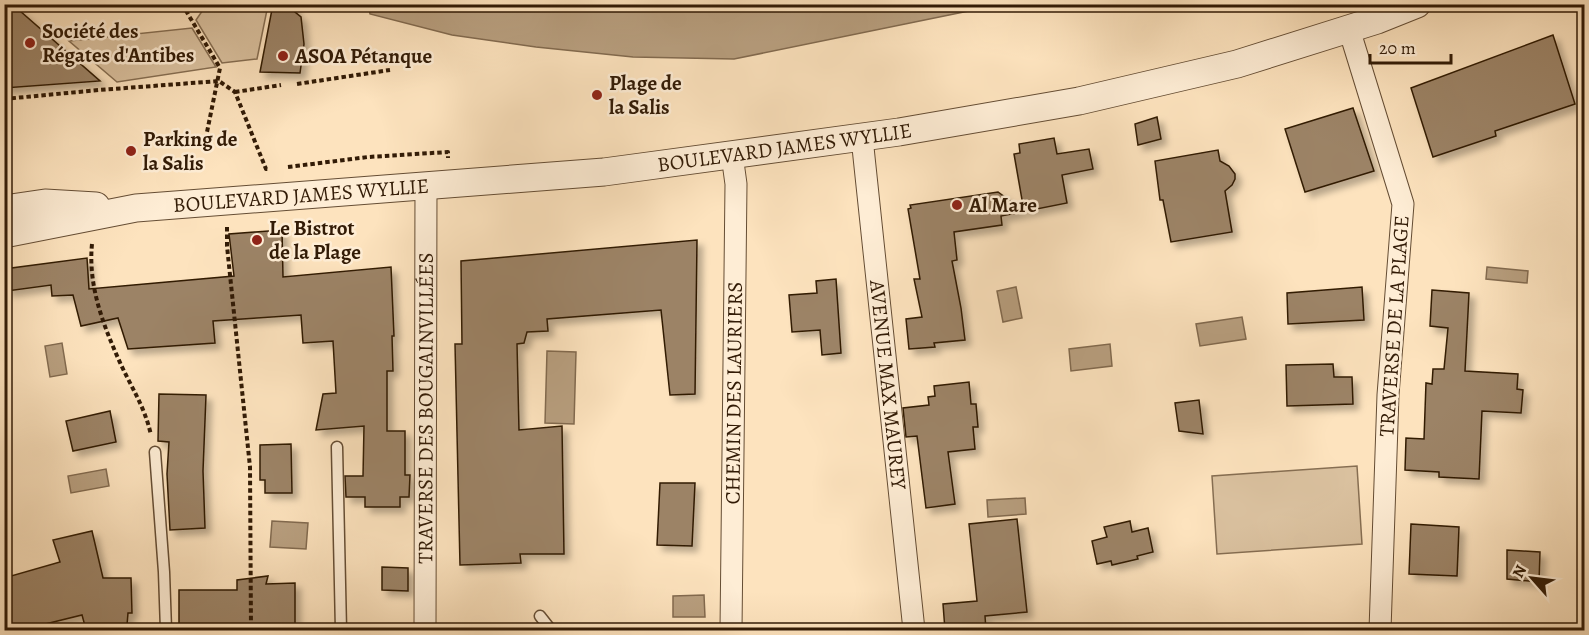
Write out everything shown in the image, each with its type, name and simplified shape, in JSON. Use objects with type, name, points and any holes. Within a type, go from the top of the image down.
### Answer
[{"type":"street","name":"BOULEVARD JAMES WYLLIE","points":[[4,234],[136,208],[604,172],[862,138],[1079,101],[1236,64],[1417,4]]},
{"type":"street","name":"TRAVERSE DE LA PLAGE","points":[[1349,28],[1403,204],[1388,395],[1380,630]]},
{"type":"street","name":"AVENUE MAX MAUREY","points":[[862,138],[914,630]]},
{"type":"street","name":"CHEMIN DES LAURIERS","points":[[731,630],[736,184],[732,155]]},
{"type":"street","name":"TRAVERSE DES BOUGAINVILLÉES","points":[[425,630],[437,184]]},
{"type":"street","name":"BOULEVARD JAMES WYLLIE","points":[[4,209],[45,203],[136,208]]},
{"type":"lane","points":[[337,447],[341,630]]},
{"type":"lane","points":[[155,452],[166,630]]},
{"type":"lane","points":[[540,616],[551,630]]},
{"type":"path","points":[[182,4],[220,68],[205,142]]},
{"type":"path","points":[[297,84],[390,70]]},
{"type":"path","points":[[4,99],[219,81],[235,92],[266,169],[448,152],[437,184]]},
{"type":"path","points":[[235,92],[282,85]]},
{"type":"path","points":[[94,217],[91,255],[95,295],[118,358],[146,414],[155,452]]},
{"type":"path","points":[[227,246],[250,467],[252,630]]},
{"type":"shaded area","points":[[207,4],[268,5],[257,59],[222,63],[196,20]]},
{"type":"shaded area","points":[[368,4],[998,5],[734,59],[633,57],[452,35],[370,14]]},
{"type":"shaded area","points":[[192,28],[216,67],[117,82],[69,41]]},
{"type":"shaded area","points":[[1487,267],[1528,271],[1527,283],[1486,279]]},
{"type":"shaded area","points":[[1016,287],[1022,318],[1003,322],[997,291]]},
{"type":"shaded area","points":[[1242,317],[1246,339],[1200,346],[1196,324]]},
{"type":"shaded area","points":[[62,343],[67,374],[50,377],[45,346]]},
{"type":"shaded area","points":[[1110,344],[1112,366],[1071,371],[1069,349]]},
{"type":"shaded area","points":[[547,351],[576,352],[574,424],[545,423]]},
{"type":"shaded area","points":[[1357,466],[1362,544],[1217,554],[1212,476]]},
{"type":"shaded area","points":[[106,469],[109,486],[71,493],[68,476]]},
{"type":"shaded area","points":[[1025,498],[1026,514],[988,517],[987,500]]},
{"type":"shaded area","points":[[272,521],[308,523],[306,549],[270,547]]},
{"type":"shaded area","points":[[704,595],[705,617],[673,617],[673,596]]},
{"type":"building","name":"Société des Régates d'Antibes","points":[[4,4],[12,4],[100,81],[4,88]]},
{"type":"building","name":"ASOA Pétanque","points":[[273,4],[293,4],[295,12],[301,17],[304,44],[300,73],[260,72]]},
{"type":"building","points":[[1553,35],[1575,104],[1495,131],[1496,136],[1433,157],[1411,88]]},
{"type":"building","points":[[1353,108],[1374,171],[1305,192],[1285,129]]},
{"type":"building","points":[[1157,117],[1161,139],[1138,145],[1135,124]]},
{"type":"building","points":[[1054,138],[1057,154],[1089,149],[1093,169],[1062,175],[1067,203],[1001,216],[1002,225],[954,232],[957,260],[952,261],[965,340],[934,343],[935,347],[909,349],[906,319],[922,317],[914,279],[920,279],[908,209],[911,208],[910,205],[998,192],[1024,211],[1014,154],[1020,153],[1019,144]]},
{"type":"building","points":[[1218,150],[1220,161],[1229,166],[1235,174],[1232,185],[1225,191],[1232,232],[1171,242],[1163,200],[1160,200],[1155,161]]},
{"type":"building","points":[[282,230],[283,277],[391,267],[394,336],[392,336],[393,371],[387,371],[387,431],[405,431],[405,475],[410,475],[409,497],[400,497],[400,507],[365,507],[365,497],[346,497],[345,476],[363,476],[364,426],[316,430],[323,394],[336,393],[333,341],[303,343],[301,315],[213,321],[215,343],[128,349],[118,318],[81,326],[73,295],[52,296],[51,285],[7,291],[4,278],[4,269],[87,258],[89,289],[234,276],[229,234]]},
{"type":"building","points":[[697,240],[695,394],[670,395],[661,310],[547,319],[548,331],[527,332],[524,343],[517,344],[519,430],[562,426],[564,554],[520,554],[521,563],[460,565],[455,344],[462,344],[461,261]]},
{"type":"building","points":[[836,279],[841,353],[822,355],[820,330],[792,332],[789,295],[817,293],[816,281]]},
{"type":"building","points":[[1362,287],[1364,320],[1288,324],[1287,293]]},
{"type":"building","points":[[1432,290],[1469,293],[1465,371],[1518,374],[1517,389],[1523,390],[1521,413],[1482,411],[1479,479],[1439,477],[1439,472],[1405,470],[1406,438],[1424,439],[1426,383],[1432,384],[1433,369],[1444,369],[1448,328],[1430,326]]},
{"type":"building","points":[[1333,364],[1334,377],[1352,377],[1353,404],[1287,406],[1286,365]]},
{"type":"building","points":[[969,382],[971,404],[976,404],[978,427],[973,427],[975,449],[948,452],[955,504],[926,508],[917,436],[906,437],[903,408],[929,405],[928,397],[935,396],[934,386]]},
{"type":"building","points":[[159,394],[206,395],[203,471],[205,528],[170,530],[167,474],[169,442],[158,441]]},
{"type":"building","points":[[1199,400],[1203,434],[1179,431],[1175,403]]},
{"type":"building","points":[[110,411],[116,442],[73,451],[66,421]]},
{"type":"building","points":[[291,444],[292,493],[265,493],[265,480],[260,480],[260,445]]},
{"type":"building","points":[[660,483],[695,483],[692,546],[657,545]]},
{"type":"building","points":[[1017,519],[1027,612],[985,616],[986,630],[945,630],[943,604],[977,601],[969,524]]},
{"type":"building","points":[[1130,521],[1132,532],[1148,528],[1153,552],[1137,556],[1138,559],[1112,565],[1111,561],[1097,564],[1092,541],[1107,537],[1104,527]]},
{"type":"building","points":[[1411,524],[1459,527],[1457,576],[1409,574]]},
{"type":"building","points":[[92,531],[103,578],[131,578],[132,613],[128,613],[127,625],[85,626],[82,615],[21,630],[4,630],[4,578],[60,562],[53,540]]},
{"type":"building","points":[[1507,550],[1540,552],[1539,582],[1507,579]]},
{"type":"building","points":[[382,567],[408,568],[408,591],[382,590]]},
{"type":"building","points":[[268,576],[266,584],[295,583],[295,630],[179,630],[179,590],[237,590],[237,580]]},
{"type":"place","name":"Société des Régates d'Antibes","points":[[30,43]]},
{"type":"place","name":"ASOA Pétanque","points":[[283,56]]},
{"type":"place","name":"Plage de la Salis","points":[[597,95]]},
{"type":"place","name":"Parking de la Salis","points":[[131,151]]},
{"type":"place","name":"Al Mare","points":[[957,205]]},
{"type":"place","name":"Le Bistrot de la Plage","points":[[257,240]]}]
